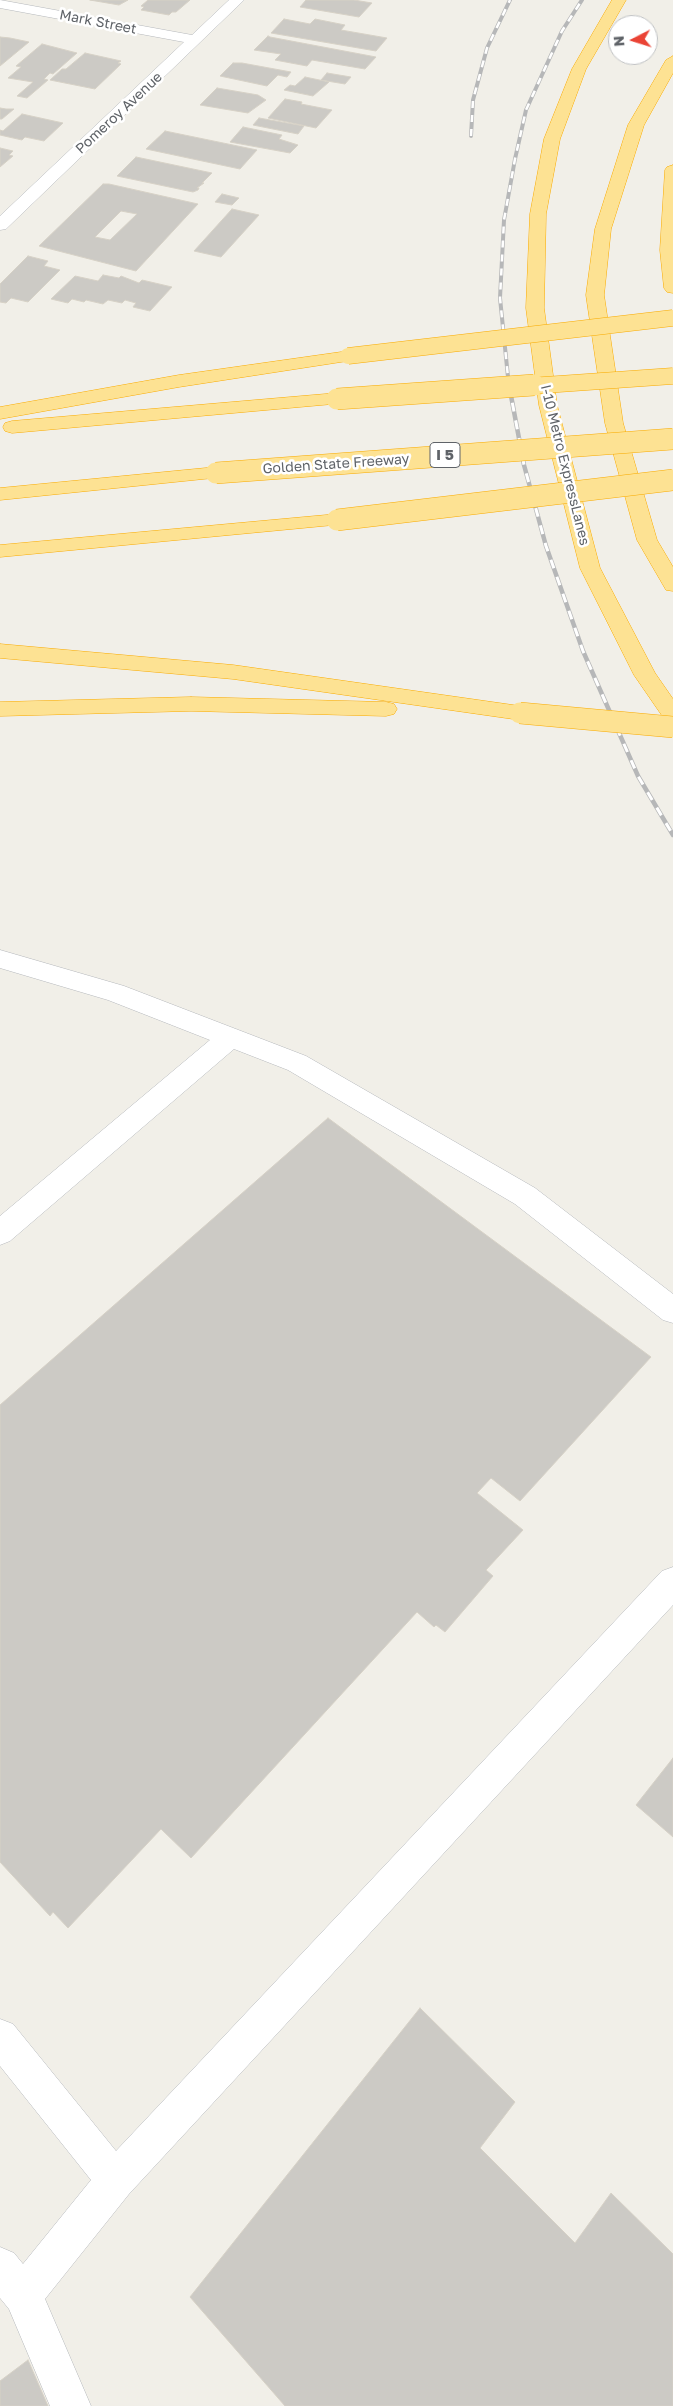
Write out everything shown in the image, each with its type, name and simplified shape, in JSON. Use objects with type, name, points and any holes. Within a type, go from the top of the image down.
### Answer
[{"type":"highway","name":"I-10 Metro ExpressLanes","points":[[619,0],[579,69],[552,139],[538,214],[535,308],[548,405],[590,568],[645,674],[673,715]]},
{"type":"highway","points":[[673,60],[636,126],[602,229],[596,295],[614,423],[647,540],[673,585]]},
{"type":"highway","points":[[673,170],[668,250],[673,288]]},
{"type":"highway","points":[[0,413],[179,381],[348,356],[673,318]]},
{"type":"highway","points":[[0,428],[337,399],[673,376]]},
{"type":"highway","name":"Golden State Freeway","points":[[0,494],[216,473],[673,439]]},
{"type":"highway","points":[[0,552],[337,520],[673,480]]},
{"type":"highway","points":[[0,651],[233,672],[520,712],[673,727]]},
{"type":"highway","points":[[0,709],[191,704],[520,712]]},
{"type":"street","name":"Pomeroy Avenue","points":[[1,223],[237,0]]},
{"type":"street","name":"Mark Street","points":[[0,4],[196,40]]},
{"type":"street","points":[[0,959],[114,993],[297,1063],[525,1196],[673,1311]]},
{"type":"street","points":[[0,1233],[231,1037]]},
{"type":"street","points":[[71,2406],[11,2281],[115,2180],[673,1582]]},
{"type":"street","points":[[0,2037],[115,2180]]},
{"type":"building","points":[[90,0],[128,0],[119,5]]},
{"type":"building","points":[[148,0],[190,0],[176,12],[172,12],[169,15],[141,10],[144,7],[141,6]]},
{"type":"building","points":[[306,0],[354,0],[372,3],[359,17],[300,7]]},
{"type":"building","points":[[284,19],[310,24],[315,19],[345,25],[341,30],[387,38],[376,51],[271,33]]},
{"type":"building","points":[[268,36],[376,57],[365,69],[312,60],[307,66],[275,60],[281,54],[254,50]]},
{"type":"building","points":[[0,37],[10,38],[29,42],[0,66]]},
{"type":"building","points":[[42,44],[77,53],[53,74],[50,73],[44,79],[48,80],[27,98],[17,96],[33,82],[8,78],[21,67],[16,66]]},
{"type":"building","points":[[85,53],[121,61],[118,63],[121,64],[95,89],[50,80],[62,69],[66,69]]},
{"type":"building","points":[[233,63],[291,72],[287,77],[278,75],[267,86],[220,76]]},
{"type":"building","points":[[327,73],[351,77],[345,84],[321,80]]},
{"type":"building","points":[[305,77],[329,82],[313,96],[284,90],[290,85],[295,86]]},
{"type":"building","points":[[217,88],[258,95],[266,100],[248,113],[200,105]]},
{"type":"building","points":[[285,99],[332,110],[316,128],[268,118]]},
{"type":"building","points":[[0,108],[6,109],[14,109],[0,119]]},
{"type":"building","points":[[22,114],[63,123],[44,141],[25,137],[22,140],[0,135],[0,130],[3,131]]},
{"type":"building","points":[[259,118],[304,126],[298,134],[253,125]]},
{"type":"building","points":[[243,127],[282,135],[279,139],[298,145],[290,153],[230,142]]},
{"type":"building","points":[[165,131],[257,150],[240,169],[146,149]]},
{"type":"building","points":[[0,148],[13,151],[9,155],[13,156],[0,167]]},
{"type":"building","points":[[136,157],[212,173],[197,188],[199,188],[198,190],[193,192],[117,176]]},
{"type":"building","points":[[103,184],[198,204],[136,271],[39,246]],"holes":[[[121,211],[137,214],[110,240],[95,237]]]},
{"type":"building","points":[[222,194],[239,198],[232,205],[215,202]]},
{"type":"building","points":[[232,209],[259,215],[221,257],[194,251]]},
{"type":"building","points":[[28,256],[48,261],[44,266],[60,270],[28,302],[11,298],[6,303],[0,302],[0,284]]},
{"type":"building","points":[[103,275],[119,278],[121,276],[139,283],[142,280],[172,287],[150,311],[133,307],[136,303],[125,300],[122,303],[108,300],[103,304],[72,299],[68,303],[51,299],[75,276],[98,281]]},
{"type":"building","points":[[328,1118],[651,1357],[520,1501],[491,1478],[477,1493],[523,1530],[486,1570],[493,1576],[445,1632],[436,1625],[434,1627],[417,1612],[191,1858],[161,1829],[68,1928],[53,1912],[50,1916],[0,1862],[0,1405]]},
{"type":"building","points":[[673,1758],[673,1837],[636,1805]]},
{"type":"building","points":[[420,2008],[515,2102],[480,2148],[575,2243],[611,2193],[673,2254],[673,2406],[285,2406],[190,2297]]},
{"type":"building","points":[[28,2360],[48,2406],[0,2406],[0,2381]]},
{"type":"railway","points":[[471,136],[473,100],[487,48],[510,0]]},
{"type":"railway","points":[[509,387],[500,298],[504,220],[515,159],[526,110],[562,31],[582,0]]},
{"type":"railway","points":[[509,385],[524,465],[546,546],[583,651],[638,776],[673,835]]}]
